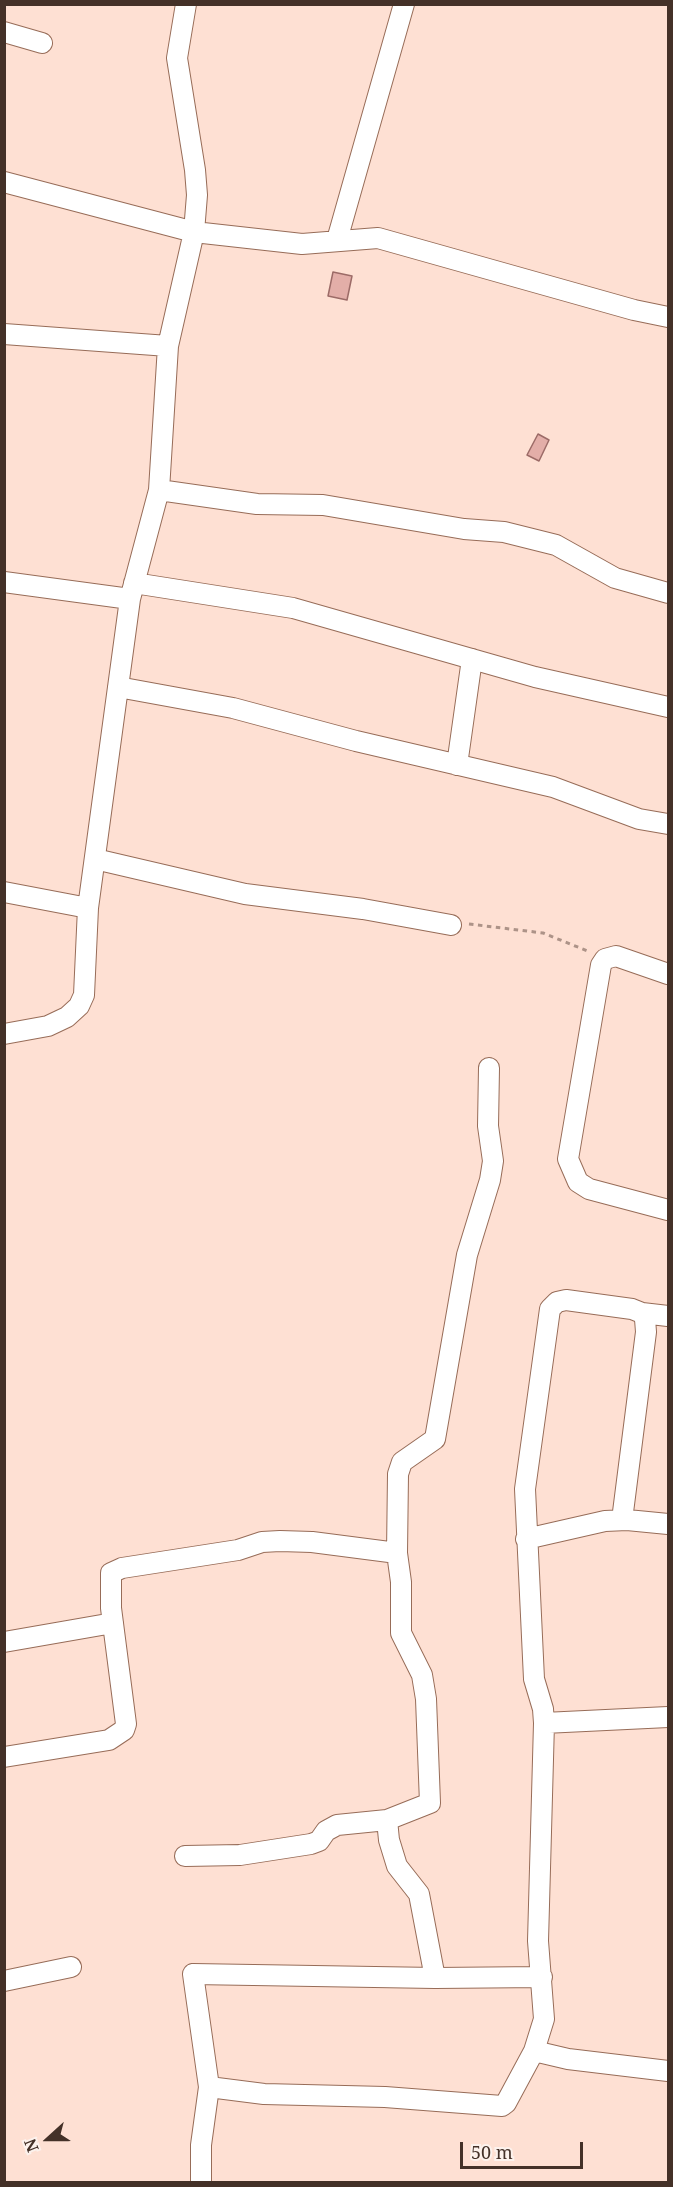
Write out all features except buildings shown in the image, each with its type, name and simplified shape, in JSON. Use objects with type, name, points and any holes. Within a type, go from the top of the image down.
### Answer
[{"type":"street","points":[[4,1034],[48,1026],[68,1017],[79,1006],[84,994],[88,908],[118,687],[132,591],[159,490],[168,346],[194,232],[197,195],[195,170],[177,58],[186,4]]},
{"type":"street","points":[[337,240],[404,4]]},
{"type":"street","points":[[4,32],[42,43]]},
{"type":"street","points":[[4,182],[194,232],[302,244],[378,238],[623,307],[669,317]]},
{"type":"street","points":[[4,334],[168,346]]},
{"type":"street","points":[[159,490],[257,504],[323,505],[525,537],[555,545],[615,578],[669,593]]},
{"type":"street","points":[[4,582],[132,591],[293,608],[535,677],[669,707]]},
{"type":"street","points":[[457,765],[472,659]]},
{"type":"street","points":[[118,687],[233,708],[553,787],[639,819],[669,824]]},
{"type":"street","points":[[95,859],[245,894],[363,909],[451,925]]},
{"type":"street","points":[[4,892],[88,908]]},
{"type":"street","points":[[669,974],[616,956],[605,959],[601,965],[568,1159],[578,1182],[589,1189],[669,1210]]},
{"type":"street","points":[[185,1856],[240,1855],[311,1844],[319,1841],[326,1830],[337,1825],[387,1820],[427,1807],[430,1803],[422,1675],[401,1634],[401,1582],[397,1553],[398,1474],[402,1462],[435,1439],[467,1255],[490,1180],[493,1161],[488,1126],[489,1068]]},
{"type":"street","points":[[209,2087],[264,2094],[385,2097],[502,2106],[506,2103],[534,2051],[544,2019],[542,1977],[538,1966],[538,1941],[544,1723],[534,1679],[526,1539],[527,1463],[550,1309],[557,1302],[566,1300],[669,1316]]},
{"type":"street","points":[[622,1520],[646,1332],[642,1313]]},
{"type":"street","points":[[526,1539],[605,1521],[669,1524]]},
{"type":"street","points":[[4,1757],[109,1740],[124,1730],[126,1724],[113,1623],[111,1574],[122,1568],[238,1550],[262,1542],[280,1541],[312,1542],[397,1553]]},
{"type":"street","points":[[4,1642],[113,1623]]},
{"type":"street","points":[[544,1723],[669,1717]]},
{"type":"street","points":[[387,1820],[389,1840],[397,1866],[419,1894],[435,1978]]},
{"type":"street","points":[[4,1981],[71,1967]]},
{"type":"street","points":[[201,2182],[201,2145],[209,2087],[193,1974],[435,1978],[542,1977]]},
{"type":"street","points":[[534,2051],[568,2059],[669,2070]]},
{"type":"path","points":[[451,925],[478,924],[543,933],[605,959]]}]
